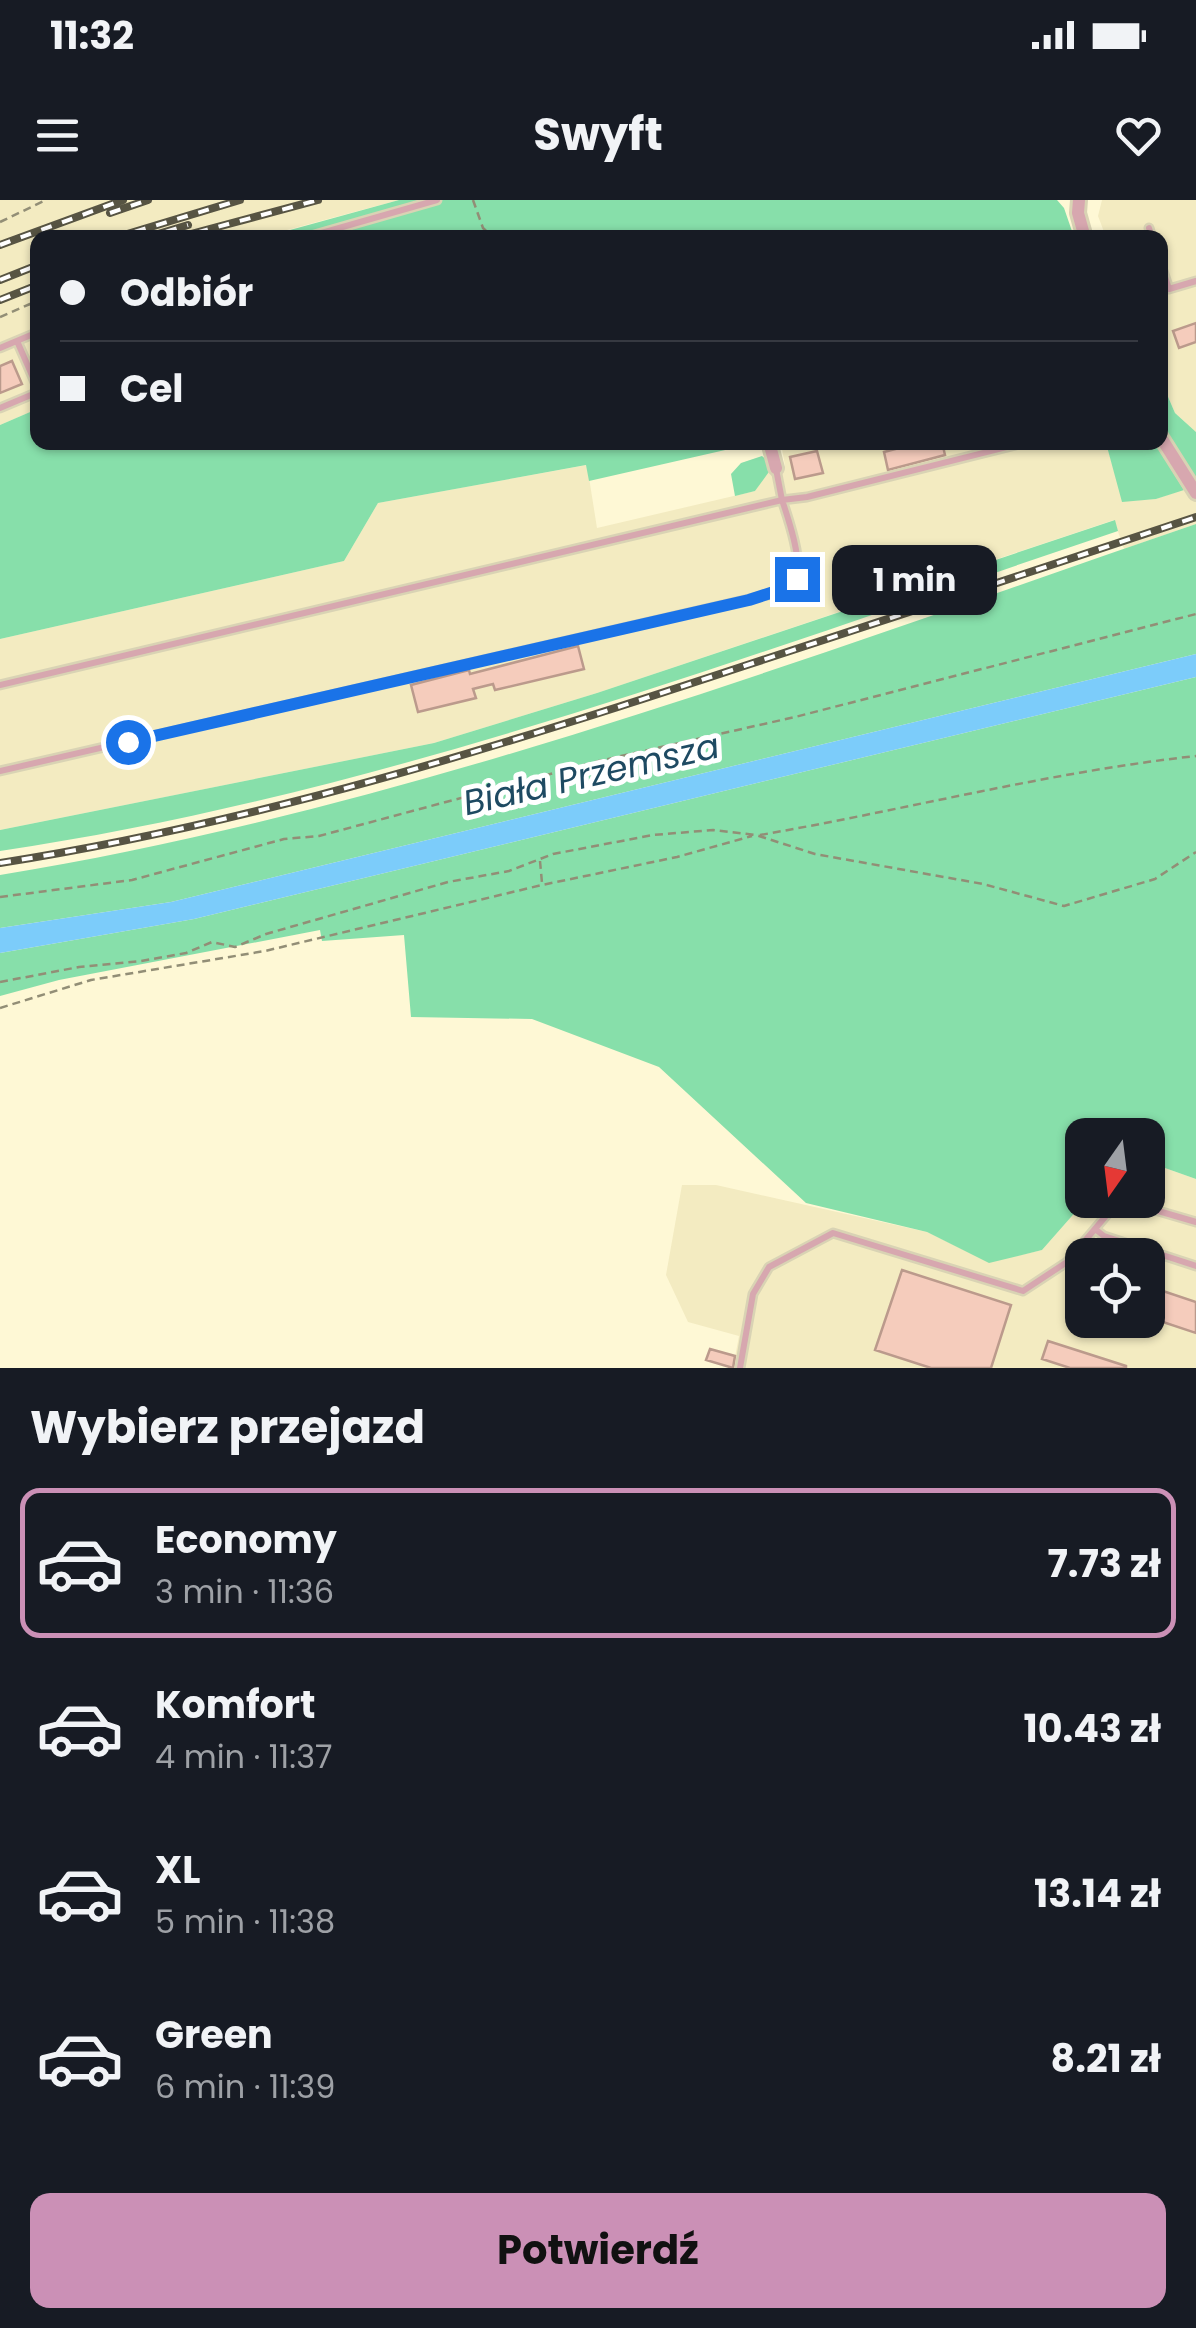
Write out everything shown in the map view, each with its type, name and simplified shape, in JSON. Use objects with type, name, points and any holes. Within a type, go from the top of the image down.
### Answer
[{"type":"street","points":[[1168,449],[1192,488]]},
{"type":"street","points":[[770,450],[776,468]]},
{"type":"lane","points":[[332,230],[437,200]]},
{"type":"lane","points":[[1069,200],[1078,206]]},
{"type":"lane","points":[[1168,286],[1169,289],[1196,281]]},
{"type":"lane","points":[[0,348],[30,335]]},
{"type":"lane","points":[[17,341],[30,372]]},
{"type":"lane","points":[[0,408],[30,395]]},
{"type":"lane","points":[[0,685],[994,450]]},
{"type":"lane","points":[[0,771],[749,600],[792,586],[797,579],[797,558],[776,468]]},
{"type":"lane","points":[[740,1368],[753,1294],[769,1267],[833,1233],[1023,1291],[1068,1262],[1116,1204],[1131,1203],[1196,1222]]},
{"type":"lane","points":[[1094,1228],[1104,1236],[1196,1266]]},
{"type":"path","points":[[0,222],[46,200]]},
{"type":"path","points":[[472,200],[485,230]]},
{"type":"path","points":[[0,316],[30,304]]},
{"type":"path","points":[[0,897],[132,880],[284,840],[319,836],[599,761],[795,717],[1196,614]]},
{"type":"path","points":[[0,1008],[91,980],[264,951],[756,836],[888,813],[1113,765],[1196,756]]},
{"type":"path","points":[[0,982],[79,967],[141,961],[212,942],[235,947],[266,934],[448,882],[510,872],[553,854],[652,835],[713,830],[756,836],[815,854],[984,884],[1064,906],[1155,879],[1196,852]]},
{"type":"path","points":[[540,861],[542,885]]},
{"type":"shaded area","points":[[0,200],[399,200],[287,230],[30,230],[30,412],[0,425]]},
{"type":"shaded area","points":[[1102,200],[1196,200],[1196,432],[1175,413],[1168,397],[1168,230],[1103,230],[1098,216]]},
{"type":"shaded area","points":[[782,450],[1108,450],[1123,501],[1156,499],[1196,485],[1196,524],[1124,549],[1114,520],[597,693],[434,743],[0,830],[0,639],[344,561],[378,503],[587,465],[597,528],[755,491],[769,469],[785,466]]},
{"type":"shaded area","points":[[1165,1168],[1196,1179],[1196,1368],[733,1368],[739,1336],[688,1322],[666,1275],[682,1185],[716,1185],[927,1232],[989,1262],[1042,1250],[1070,1218],[1165,1218]]},
{"type":"green space","points":[[399,200],[1057,200],[1072,230],[290,230]]},
{"type":"green space","points":[[1168,397],[1175,413],[1196,432],[1196,478],[1168,435]]},
{"type":"green space","points":[[30,412],[30,450],[725,450],[589,481],[586,465],[378,503],[344,561],[0,639],[0,425]]},
{"type":"green space","points":[[1108,450],[1159,450],[1184,490],[1156,499],[1122,502]]},
{"type":"green space","points":[[762,456],[771,469],[755,491],[735,496],[731,474],[741,463]]},
{"type":"green space","points":[[1115,520],[1118,531],[566,716],[285,794],[143,826],[0,851],[0,830],[434,743],[597,693]]},
{"type":"green space","points":[[1196,524],[1196,654],[171,902],[0,928],[0,875],[154,846],[456,770],[754,676]]},
{"type":"green space","points":[[1196,677],[1196,1179],[1165,1168],[1165,1118],[1065,1118],[1065,1218],[1070,1218],[1042,1250],[989,1263],[927,1232],[806,1203],[659,1067],[532,1019],[411,1017],[404,935],[322,941],[320,930],[59,980],[0,996],[0,953],[194,919]]},
{"type":"water","points":[[1196,654],[1196,677],[194,919],[0,953],[0,928],[171,902]]},
{"type":"building","points":[[1196,323],[1196,342],[1179,348],[1173,331]]},
{"type":"building","points":[[12,361],[22,384],[0,393],[0,366]]},
{"type":"building","points":[[944,450],[945,455],[888,470],[884,452]]},
{"type":"building","points":[[817,451],[823,473],[795,479],[790,457]]},
{"type":"building","points":[[578,646],[584,669],[495,690],[493,684],[473,689],[476,698],[418,712],[411,685]]},
{"type":"building","points":[[902,1270],[1011,1305],[991,1368],[931,1368],[875,1350]]},
{"type":"building","points":[[1165,1292],[1196,1302],[1196,1333],[1165,1323]]},
{"type":"building","points":[[1048,1341],[1126,1368],[1070,1368],[1042,1359]]},
{"type":"building","points":[[710,1349],[735,1356],[733,1368],[706,1360]]},
{"type":"railway","points":[[41,230],[123,200]]},
{"type":"railway","points":[[110,213],[148,200]]},
{"type":"railway","points":[[141,230],[240,200]]},
{"type":"railway","points":[[206,230],[318,200]]},
{"type":"railway","points":[[171,230],[188,225]]},
{"type":"railway","points":[[0,245],[30,234]]},
{"type":"railway","points":[[0,280],[30,268]]},
{"type":"railway","points":[[0,300],[30,288]]},
{"type":"railway","points":[[0,863],[189,827],[376,780],[652,696],[1196,517]]},
{"type":"route","points":[[128,742],[749,600],[792,586],[797,579]]},
{"type":"water label","name":"Biała Przemsza","points":[[591,774]]}]
